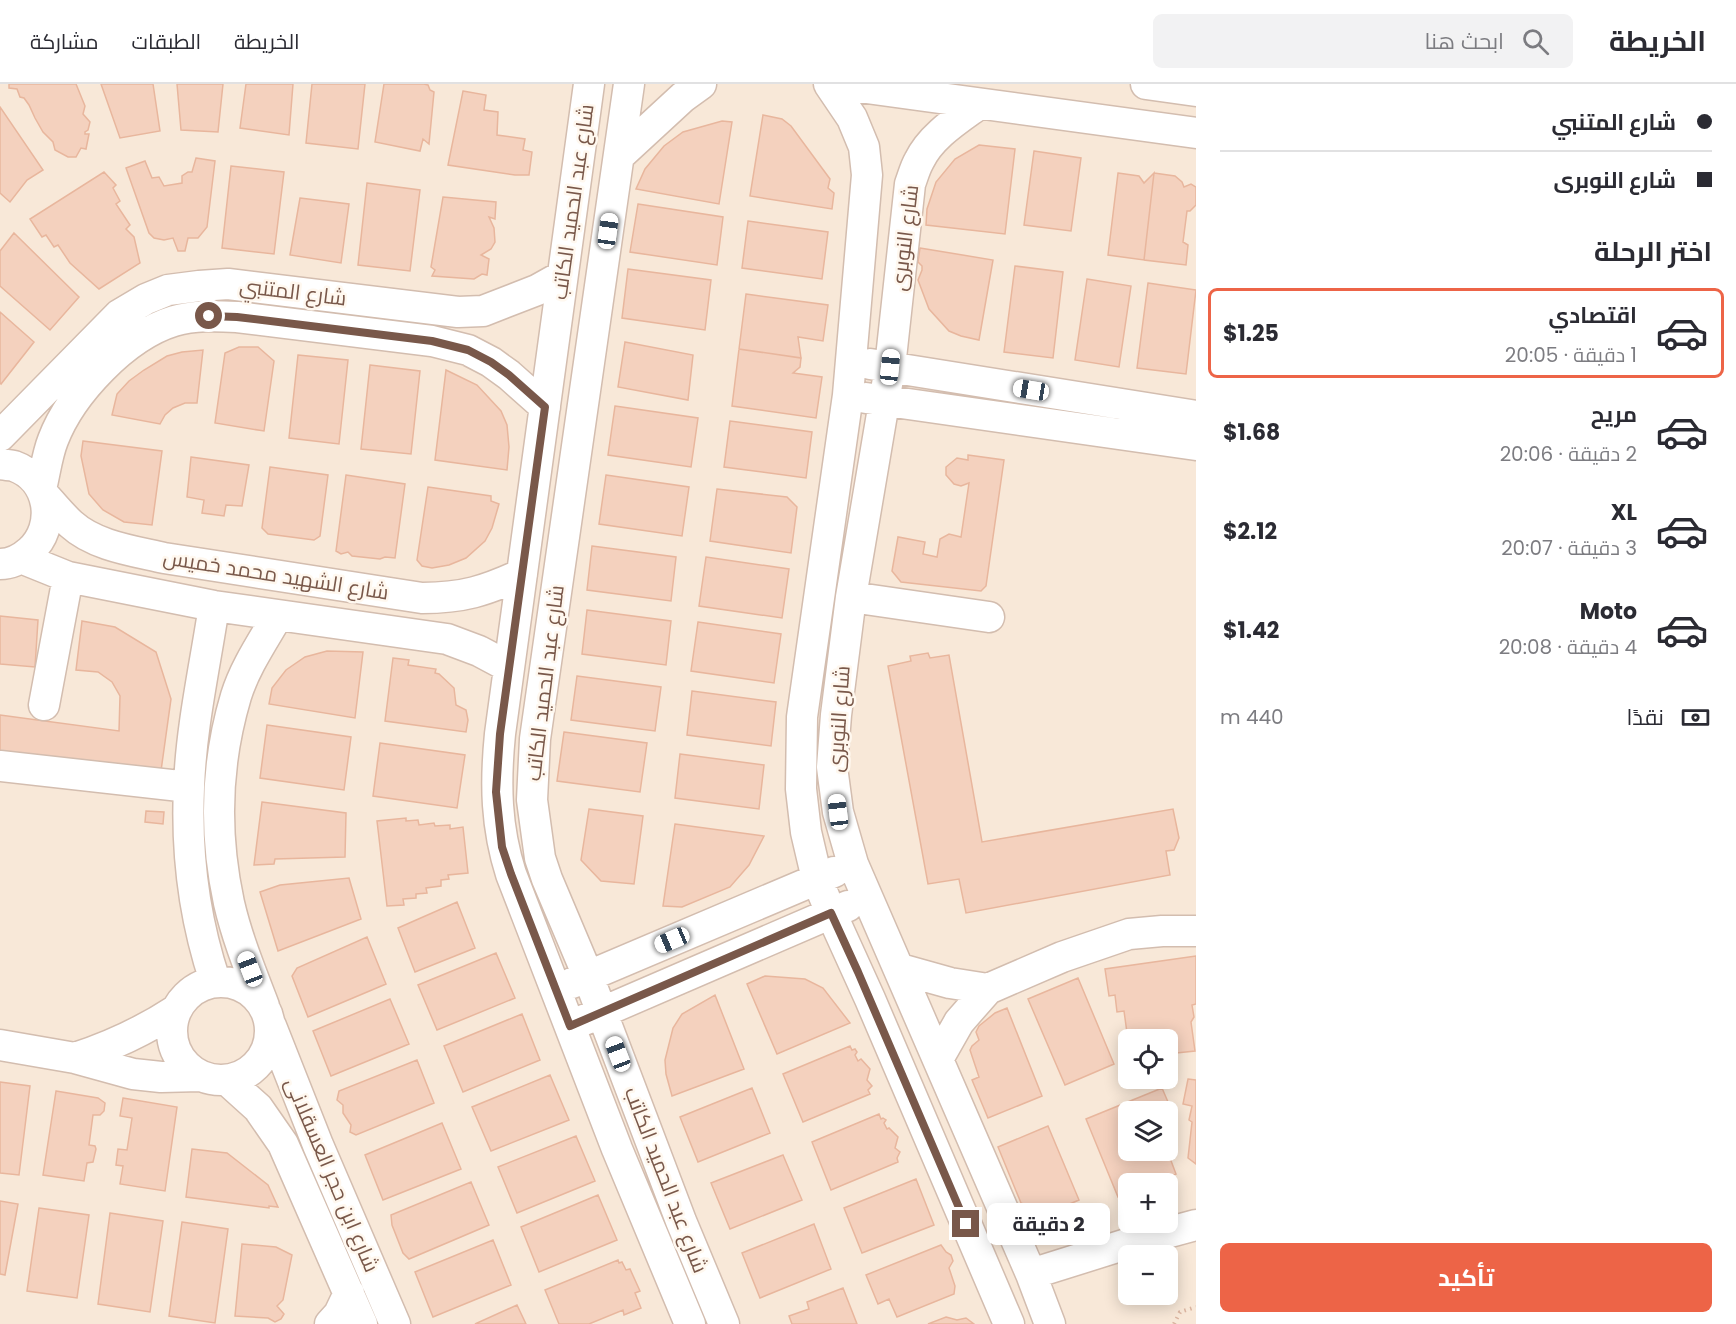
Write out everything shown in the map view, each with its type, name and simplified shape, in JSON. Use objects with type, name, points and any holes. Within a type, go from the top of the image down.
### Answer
[{"type":"street","name":"شارع عبد الحميد الكاتب","points":[[589,84],[500,734],[496,792],[502,847],[511,874],[617,1149],[690,1324]]},
{"type":"street","name":"شارع عبد الحميد الكاتب","points":[[629,84],[536,727],[532,800],[540,858],[547,879],[588,976],[681,1221],[724,1324]]},
{"type":"street","points":[[619,156],[683,97],[701,84]]},
{"type":"street","name":"شارع النوبرى","points":[[829,84],[852,118],[864,147],[867,175],[848,395],[802,717],[801,789],[806,832],[817,879],[831,913],[1009,1324]]},
{"type":"street","points":[[837,84],[1196,133]]},
{"type":"street","points":[[1146,84],[1196,91]]},
{"type":"street","name":"شارع النوبرى","points":[[979,104],[933,141],[919,161],[910,184],[890,367],[851,597],[836,715],[832,767],[838,812],[867,898],[900,969],[1031,1274],[1050,1324]]},
{"type":"street","name":"شارع المتنبي","points":[[0,436],[119,315],[146,299],[168,290],[199,285],[228,284],[466,312],[483,311],[510,301],[562,276]]},
{"type":"street","name":"شارع المتنبي","points":[[11,561],[39,543],[48,520],[43,492],[52,441],[63,419],[86,387],[130,343],[151,330],[176,320],[209,316],[237,317],[432,341],[468,350],[491,362],[545,407]]},
{"type":"street","points":[[852,360],[1196,416]]},
{"type":"street","points":[[848,395],[1196,445]]},
{"type":"street","name":"شارع الشهيد محمد خميس","points":[[0,464],[15,466],[30,475],[72,525],[97,540],[165,558],[422,598],[447,598],[472,594],[522,574]]},
{"type":"street","name":"شارع الشهيد محمد خميس","points":[[11,561],[68,577],[214,606],[447,639],[479,651],[509,668]]},
{"type":"street","points":[[45,705],[68,577]]},
{"type":"street","points":[[851,597],[989,617]]},
{"type":"street","points":[[214,606],[189,787],[190,873],[204,948],[215,981]]},
{"type":"street","name":"شارع ابن حجر العسقلانى","points":[[278,615],[249,665],[236,694],[225,745],[219,788],[219,841],[229,903],[243,951],[318,1145],[395,1324]]},
{"type":"street","points":[[0,766],[189,787]]},
{"type":"street","points":[[555,989],[854,864]]},
{"type":"street","points":[[570,1026],[867,898]]},
{"type":"street","points":[[938,1059],[959,1022],[988,989],[1062,957],[1120,937],[1162,931],[1196,932]]},
{"type":"street","points":[[900,969],[950,983],[988,989]]},
{"type":"street","points":[[0,1045],[75,1058],[133,1074],[214,1078],[245,1074],[260,1062],[269,1045],[268,1016],[252,991],[234,982],[215,981],[199,986],[185,996],[176,1010],[171,1029],[174,1048],[184,1065],[214,1078]]},
{"type":"street","points":[[75,1058],[129,1037],[176,1010]]},
{"type":"street","name":"شارع ابن حجر العسقلانى","points":[[214,1078],[258,1108],[283,1144],[363,1324]]},
{"type":"street","points":[[1031,1274],[1196,1225]]},
{"type":"street","points":[[330,1324],[339,1314],[350,1293]]},
{"type":"path","points":[[1174,1324],[1180,1312],[1196,1306]]},
{"type":"shaded area","points":[[0,84],[1196,84],[1196,1324],[0,1324]]},
{"type":"building","points":[[9,84],[76,84],[85,106],[83,114],[90,122],[85,132],[89,134],[86,149],[81,148],[76,157],[68,157],[55,150],[53,142],[43,132],[29,105],[24,98],[20,97],[17,89],[9,88]]},
{"type":"building","points":[[101,84],[153,84],[160,131],[120,138]]},
{"type":"building","points":[[177,84],[223,84],[218,132],[181,130]]},
{"type":"building","points":[[246,84],[293,84],[289,135],[240,128]]},
{"type":"building","points":[[312,84],[365,84],[358,149],[306,143]]},
{"type":"building","points":[[384,84],[424,84],[434,92],[429,144],[423,139],[420,151],[375,142]]},
{"type":"building","points":[[463,91],[486,95],[484,110],[498,112],[497,135],[525,139],[523,150],[532,152],[529,175],[448,165]]},
{"type":"building","points":[[0,107],[43,170],[27,180],[10,202],[0,193]]},
{"type":"building","points":[[763,115],[782,119],[791,126],[830,179],[828,188],[834,193],[832,209],[750,196]]},
{"type":"building","points":[[722,121],[732,122],[719,204],[636,189],[645,169],[664,146],[683,132]]},
{"type":"building","points":[[979,145],[1015,149],[1005,234],[926,225],[927,209],[936,182],[955,159]]},
{"type":"building","points":[[1034,151],[1081,158],[1071,231],[1024,225]]},
{"type":"building","points":[[196,158],[215,161],[207,227],[198,238],[188,238],[185,251],[178,251],[173,238],[164,240],[154,238],[149,233],[126,168],[145,161],[152,178],[159,177],[164,186],[182,183],[182,176],[192,172]]},
{"type":"building","points":[[231,166],[284,172],[274,254],[222,248]]},
{"type":"building","points":[[104,172],[116,185],[113,188],[120,201],[116,204],[130,225],[126,229],[134,237],[140,263],[99,289],[70,263],[58,245],[54,247],[46,235],[42,237],[30,219]]},
{"type":"building","points":[[1118,173],[1139,176],[1144,183],[1154,173],[1144,260],[1108,255]]},
{"type":"building","points":[[1154,173],[1175,176],[1184,187],[1191,184],[1196,187],[1196,205],[1187,211],[1183,242],[1188,245],[1186,265],[1144,260]]},
{"type":"building","points":[[367,183],[420,190],[410,271],[358,265]]},
{"type":"building","points":[[443,197],[496,202],[495,219],[489,217],[494,228],[495,242],[491,249],[481,255],[489,259],[487,275],[482,274],[474,279],[432,276],[435,270],[431,267]]},
{"type":"building","points":[[300,198],[349,204],[341,263],[290,255]]},
{"type":"building","points":[[638,204],[723,217],[717,265],[630,252]]},
{"type":"building","points":[[748,221],[828,232],[822,279],[742,268]]},
{"type":"building","points":[[14,233],[79,297],[50,330],[0,286],[0,251]]},
{"type":"building","points":[[920,248],[993,260],[979,340],[949,331],[929,309],[918,280],[922,270],[918,262]]},
{"type":"building","points":[[1015,266],[1063,272],[1053,358],[1004,352]]},
{"type":"building","points":[[628,269],[711,280],[705,330],[622,318]]},
{"type":"building","points":[[1087,279],[1131,286],[1119,367],[1075,360]]},
{"type":"building","points":[[1148,283],[1196,290],[1186,374],[1137,368]]},
{"type":"building","points":[[746,294],[828,305],[823,341],[798,337],[801,358],[739,349]]},
{"type":"building","points":[[0,312],[34,342],[1,384],[0,383]]},
{"type":"building","points":[[625,342],[693,355],[688,400],[618,387]]},
{"type":"building","points":[[239,347],[258,347],[274,361],[264,431],[215,423],[225,353]]},
{"type":"building","points":[[739,349],[801,358],[800,367],[793,373],[822,377],[816,418],[732,406]]},
{"type":"building","points":[[203,350],[197,403],[185,403],[173,408],[160,424],[112,415],[117,394],[144,370],[167,356]]},
{"type":"building","points":[[298,355],[348,360],[339,444],[289,438]]},
{"type":"building","points":[[370,365],[420,371],[411,454],[361,449]]},
{"type":"building","points":[[446,370],[477,385],[501,411],[507,425],[509,447],[507,470],[435,460]]},
{"type":"building","points":[[615,406],[698,418],[691,467],[608,455]]},
{"type":"building","points":[[730,421],[812,432],[806,478],[724,467]]},
{"type":"building","points":[[83,441],[162,451],[152,525],[124,522],[103,510],[89,494],[81,456]]},
{"type":"building","points":[[968,455],[1004,460],[986,586],[981,591],[901,582],[892,571],[898,537],[925,542],[923,554],[937,557],[940,539],[949,534],[961,537],[969,483],[961,486],[954,484],[946,475],[946,467],[957,458],[968,460]]},
{"type":"building","points":[[191,457],[249,465],[242,506],[226,505],[224,516],[202,513],[204,500],[187,497]]},
{"type":"building","points":[[270,467],[328,475],[320,536],[314,540],[268,534],[262,528]]},
{"type":"building","points":[[346,475],[405,484],[395,558],[352,556],[348,552],[341,554],[336,551]]},
{"type":"building","points":[[606,475],[689,487],[682,536],[599,524]]},
{"type":"building","points":[[428,487],[491,496],[491,501],[499,504],[492,528],[485,541],[466,558],[449,565],[432,568],[422,566],[417,560]]},
{"type":"building","points":[[717,489],[787,497],[797,507],[791,553],[710,541]]},
{"type":"building","points":[[592,546],[676,557],[671,601],[587,590]]},
{"type":"building","points":[[706,557],[789,569],[782,618],[699,606]]},
{"type":"building","points":[[587,610],[671,621],[666,665],[582,654]]},
{"type":"building","points":[[0,616],[38,620],[35,667],[0,664]]},
{"type":"building","points":[[82,621],[115,627],[156,652],[171,699],[160,778],[0,758],[0,715],[119,731],[120,696],[112,682],[98,672],[76,670]]},
{"type":"building","points":[[698,622],[781,634],[774,683],[691,671]]},
{"type":"building","points":[[327,651],[363,652],[355,718],[269,704],[272,688],[286,670],[305,657]]},
{"type":"building","points":[[928,653],[930,658],[949,655],[982,842],[1173,809],[1179,838],[1174,850],[1166,851],[1170,875],[966,913],[959,879],[928,884],[888,666],[911,661],[910,656]]},
{"type":"building","points":[[393,658],[409,660],[408,665],[436,669],[435,673],[454,688],[456,705],[466,710],[468,720],[466,732],[385,721]]},
{"type":"building","points":[[577,676],[661,687],[655,731],[571,720]]},
{"type":"building","points":[[692,691],[776,702],[771,746],[687,735]]},
{"type":"building","points":[[267,725],[351,737],[344,790],[260,778]]},
{"type":"building","points":[[564,732],[647,743],[640,792],[557,781]]},
{"type":"building","points":[[380,743],[465,755],[457,808],[373,796]]},
{"type":"building","points":[[680,754],[764,765],[759,809],[675,798]]},
{"type":"building","points":[[262,802],[346,813],[345,857],[275,859],[274,864],[254,865]]},
{"type":"building","points":[[589,809],[643,816],[634,884],[601,881],[581,860]]},
{"type":"building","points":[[146,811],[164,812],[163,824],[145,822]]},
{"type":"building","points":[[406,818],[406,821],[418,820],[419,825],[434,823],[435,826],[450,825],[450,829],[463,827],[468,873],[448,875],[449,879],[441,880],[441,886],[426,888],[427,893],[416,894],[416,898],[403,899],[404,905],[387,906],[377,821]]},
{"type":"building","points":[[675,824],[764,836],[749,865],[730,887],[682,907],[663,906]]},
{"type":"building","points":[[349,878],[361,919],[278,951],[260,892],[280,885]]},
{"type":"building","points":[[457,902],[475,948],[415,972],[398,928]]},
{"type":"building","points":[[367,937],[386,984],[308,1017],[292,976],[297,968]]},
{"type":"building","points":[[496,953],[515,998],[437,1030],[418,985]]},
{"type":"building","points":[[1196,956],[1196,1004],[1192,1005],[1194,1017],[1191,1022],[1195,1051],[1178,1053],[1178,1029],[1126,1029],[1124,1011],[1117,1012],[1115,995],[1109,996],[1105,969]]},
{"type":"building","points":[[765,976],[805,979],[823,988],[850,1023],[777,1054],[747,984]]},
{"type":"building","points":[[1078,978],[1114,1064],[1065,1085],[1028,999]]},
{"type":"building","points":[[715,995],[744,1069],[672,1096],[665,1060],[673,1028],[682,1014]]},
{"type":"building","points":[[390,999],[409,1044],[331,1076],[313,1031]]},
{"type":"building","points":[[1007,1008],[1042,1096],[988,1118],[972,1080],[979,1077],[970,1050],[979,1040],[976,1032],[979,1026],[995,1013]]},
{"type":"building","points":[[522,1014],[540,1060],[463,1092],[444,1046]]},
{"type":"building","points":[[850,1046],[857,1052],[855,1055],[858,1061],[861,1059],[870,1069],[867,1080],[872,1086],[868,1090],[870,1094],[803,1122],[783,1074]]},
{"type":"building","points":[[417,1060],[434,1103],[356,1135],[350,1132],[351,1125],[343,1113],[343,1105],[337,1100],[339,1091]]},
{"type":"building","points":[[550,1075],[569,1120],[491,1151],[472,1107]]},
{"type":"building","points":[[1188,1079],[1196,1080],[1196,1164],[1188,1158],[1192,1122],[1189,1120],[1192,1106],[1183,1104]]},
{"type":"building","points":[[0,1082],[30,1086],[19,1175],[0,1173]]},
{"type":"building","points":[[752,1088],[770,1133],[698,1162],[680,1117]]},
{"type":"building","points":[[1162,1089],[1168,1101],[1130,1101]]},
{"type":"building","points":[[56,1091],[98,1098],[105,1103],[104,1111],[100,1115],[93,1115],[89,1145],[95,1146],[96,1149],[93,1162],[87,1163],[84,1181],[43,1175]]},
{"type":"building","points":[[123,1098],[177,1107],[165,1191],[120,1184],[123,1166],[116,1165],[118,1149],[127,1150],[132,1118],[120,1116]]},
{"type":"building","points":[[1118,1106],[1118,1161],[1171,1161],[1176,1173],[1118,1173],[1118,1197],[1086,1119]]},
{"type":"building","points":[[879,1114],[881,1119],[886,1120],[884,1123],[887,1129],[889,1128],[898,1137],[895,1148],[900,1152],[898,1162],[831,1190],[812,1142]]},
{"type":"building","points":[[442,1123],[461,1169],[383,1200],[365,1155]]},
{"type":"building","points":[[1048,1126],[1079,1200],[1053,1211],[1034,1209],[1021,1203],[998,1147]]},
{"type":"building","points":[[576,1136],[595,1181],[517,1213],[498,1167]]},
{"type":"building","points":[[192,1149],[227,1153],[268,1185],[278,1207],[269,1206],[269,1208],[186,1197]]},
{"type":"building","points":[[783,1155],[802,1200],[730,1229],[711,1183]]},
{"type":"building","points":[[916,1179],[934,1225],[862,1253],[844,1208]]},
{"type":"building","points":[[471,1182],[489,1225],[409,1259],[403,1253],[392,1225],[391,1215]]},
{"type":"building","points":[[598,1195],[617,1240],[539,1272],[521,1227]]},
{"type":"building","points":[[0,1201],[18,1204],[5,1275],[0,1274]]},
{"type":"building","points":[[39,1208],[89,1215],[77,1298],[27,1291]]},
{"type":"building","points":[[110,1213],[163,1221],[150,1312],[98,1304]]},
{"type":"building","points":[[182,1222],[228,1229],[215,1323],[169,1316]]},
{"type":"building","points":[[814,1224],[831,1269],[760,1298],[742,1253]]},
{"type":"building","points":[[493,1240],[511,1285],[433,1317],[415,1272]]},
{"type":"building","points":[[242,1244],[276,1247],[292,1255],[283,1300],[277,1306],[284,1314],[275,1322],[268,1318],[235,1316]]},
{"type":"building","points":[[941,1245],[951,1255],[953,1261],[949,1268],[955,1286],[954,1294],[897,1317],[889,1299],[878,1304],[866,1275]]},
{"type":"building","points":[[618,1260],[619,1263],[622,1262],[626,1270],[630,1269],[640,1291],[635,1293],[641,1308],[624,1315],[623,1310],[589,1324],[559,1324],[545,1290]]},
{"type":"building","points":[[843,1288],[857,1324],[792,1324],[789,1316],[809,1309],[807,1302]]},
{"type":"building","points":[[517,1305],[526,1324],[475,1324]]},
{"type":"building","points":[[946,1317],[957,1320],[966,1318],[974,1324],[928,1324]]},
{"type":"route","points":[[209,316],[237,317],[432,341],[468,350],[509,375],[545,407],[500,734],[496,792],[502,847],[570,1026],[831,913],[966,1224]]}]
